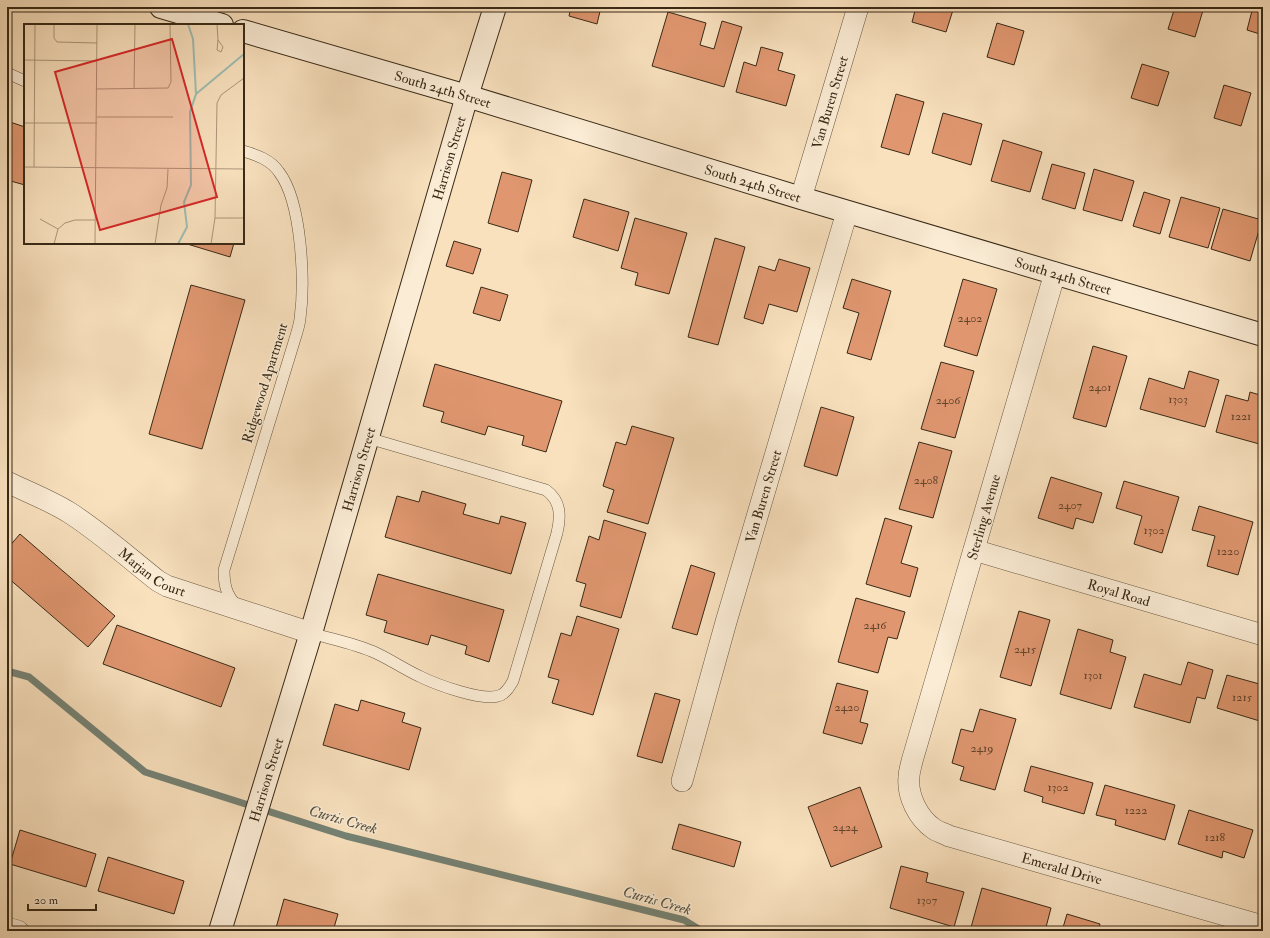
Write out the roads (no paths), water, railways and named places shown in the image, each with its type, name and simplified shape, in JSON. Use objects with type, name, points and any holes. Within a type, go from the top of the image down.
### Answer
[{"type":"street","points":[[161,7],[219,24]]},
{"type":"street","name":"Harrison Street","points":[[220,931],[311,633],[494,7]]},
{"type":"street","name":"Van Buren Street","points":[[800,198],[858,7]]},
{"type":"street","name":"South 24th Street","points":[[244,31],[467,96],[847,212],[1262,332]]},
{"type":"street","name":"Van Buren Street","points":[[682,781],[731,607],[847,212]]},
{"type":"street","name":"Sterling Avenue","points":[[912,761],[1055,273]]},
{"type":"street","name":"Marjan Court","points":[[7,482],[56,505],[84,522],[158,581],[167,586],[311,633]]},
{"type":"street","name":"Royal Road","points":[[974,550],[1263,635]]},
{"type":"street","name":"Emerald Drive","points":[[912,761],[909,778],[910,792],[915,807],[924,819],[935,829],[948,836],[1263,926]]},
{"type":"street","points":[[7,928],[18,931]]},
{"type":"lane","points":[[7,73],[24,81]]},
{"type":"lane","name":"Ridgewood Apartment","points":[[244,151],[270,162],[279,172],[288,187],[300,235],[302,281],[300,319],[294,342],[224,570],[224,585],[228,596],[235,605],[244,611]]},
{"type":"lane","points":[[311,633],[375,652],[420,677],[438,685],[481,697],[501,695],[507,690],[513,681],[557,533],[560,521],[560,510],[557,502],[546,490],[368,438]]},
{"type":"waterway","name":"Curtis Creek","points":[[7,671],[29,677],[145,772],[346,836],[684,920],[702,931]]}]
